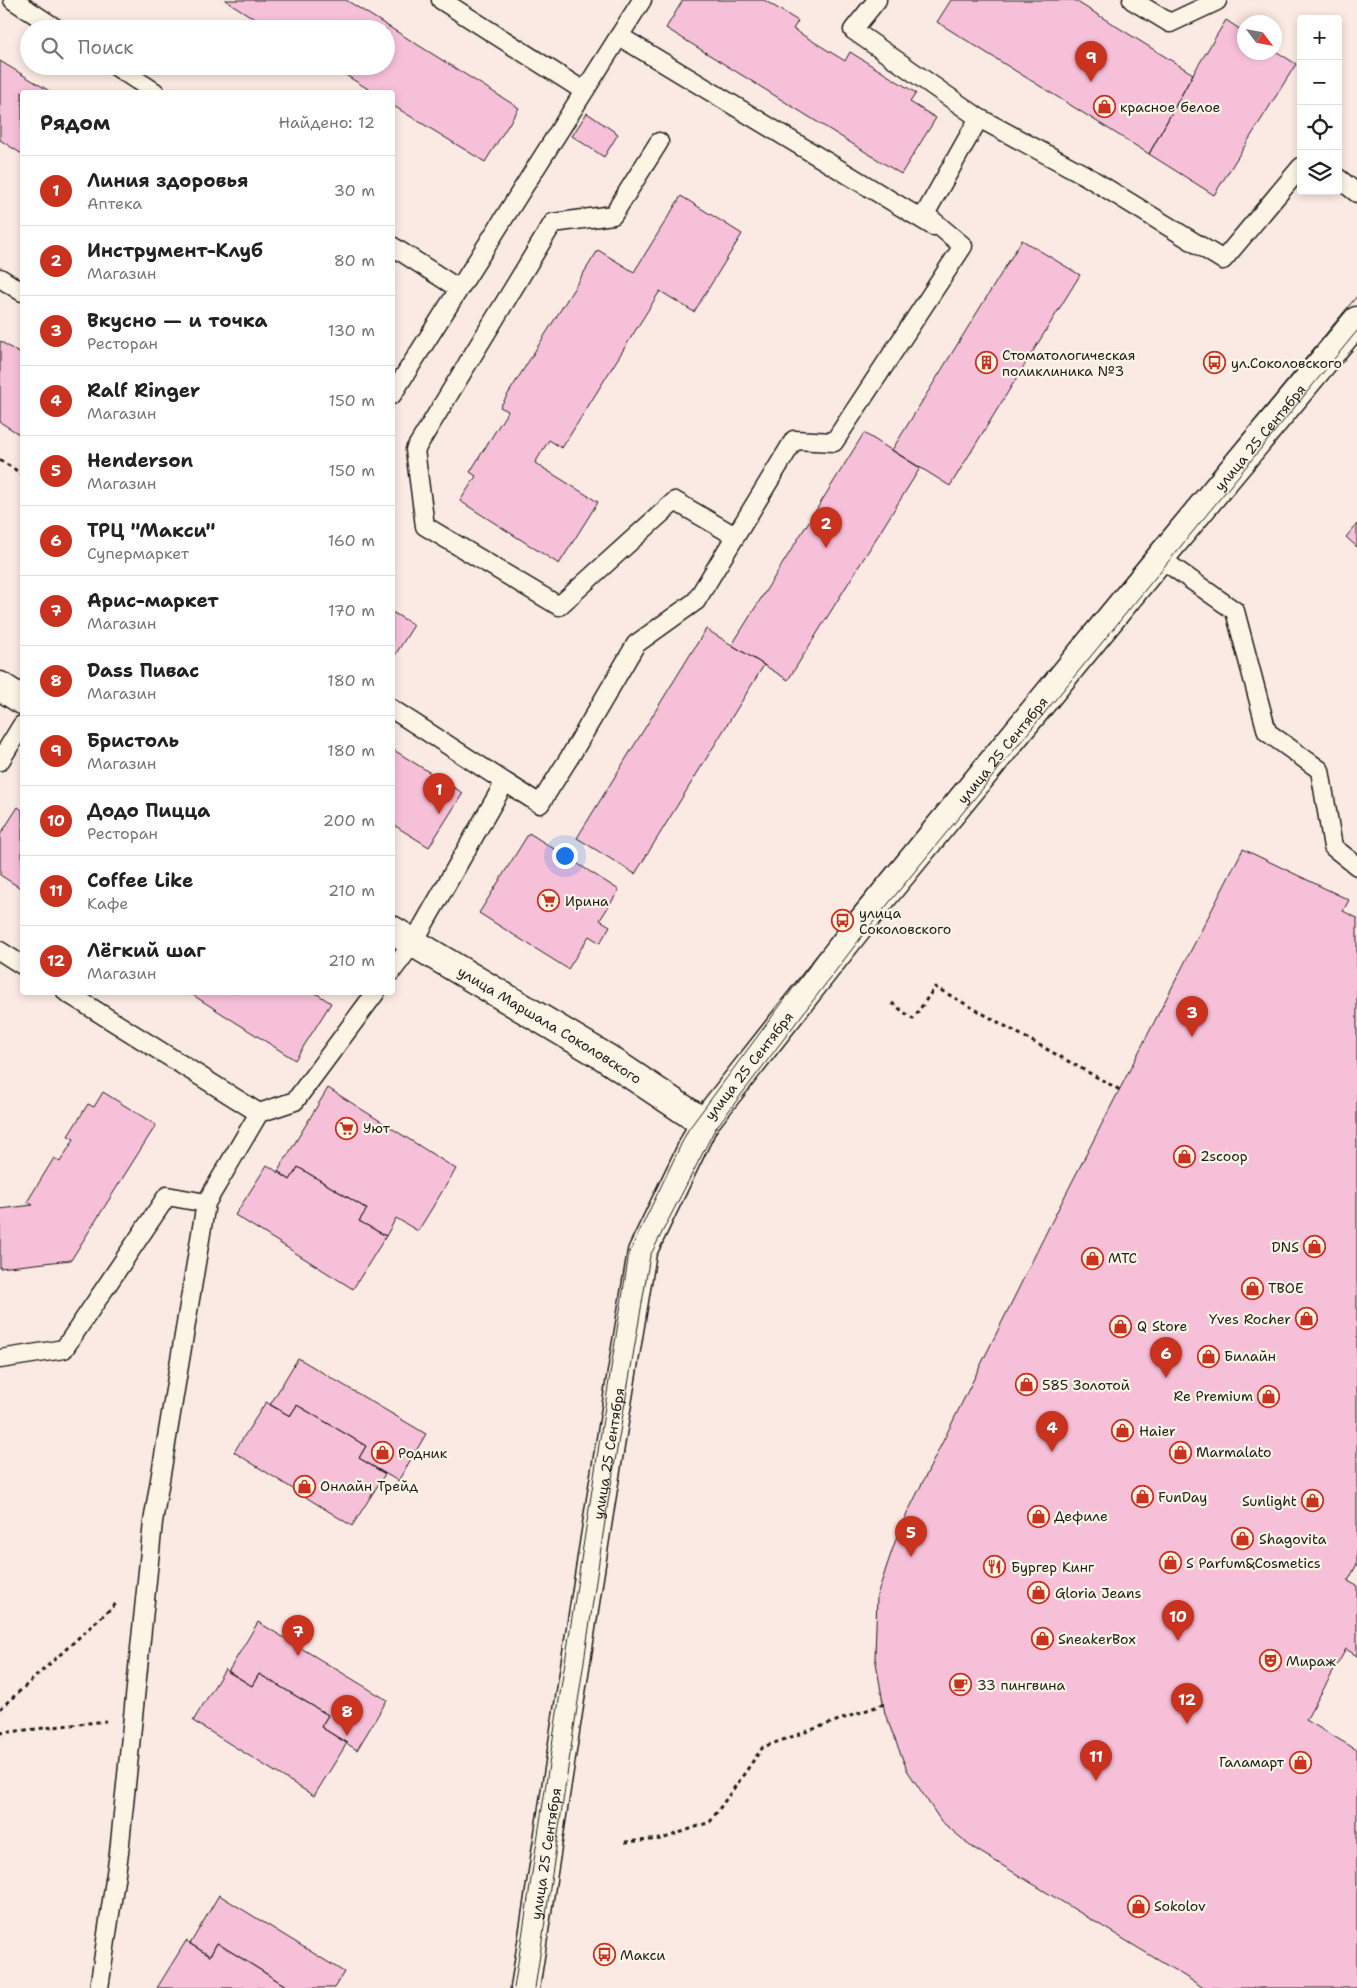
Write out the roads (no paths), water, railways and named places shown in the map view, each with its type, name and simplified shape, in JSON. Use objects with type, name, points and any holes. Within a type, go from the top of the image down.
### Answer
[{"type":"main road","name":"улица 25 Сентября","points":[[525,1988],[600,1506],[642,1252],[704,1123],[862,922],[1357,320]]},
{"type":"main road","points":[[0,686],[20,699]]},
{"type":"main road","name":"улица Маршала Соколовского","points":[[403,936],[605,1057],[704,1123]]},
{"type":"lane","points":[[13,0],[43,20]]},
{"type":"lane","points":[[441,0],[584,91]]},
{"type":"lane","points":[[395,390],[642,0]]},
{"type":"lane","points":[[877,0],[852,30],[979,118],[1083,174],[1223,260],[1297,173]]},
{"type":"lane","points":[[1132,0],[1170,23],[1217,1]]},
{"type":"lane","points":[[619,36],[952,237]]},
{"type":"lane","points":[[129,75],[152,90]]},
{"type":"lane","points":[[395,711],[540,804],[636,644],[696,600],[794,440],[834,442],[963,246],[925,214],[979,118]]},
{"type":"lane","points":[[659,142],[614,215],[553,223],[548,231],[415,450],[425,526],[559,606],[675,501],[735,536]]},
{"type":"lane","points":[[1342,181],[1357,193]]},
{"type":"lane","points":[[395,248],[459,290]]},
{"type":"lane","points":[[0,278],[20,291]]},
{"type":"lane","points":[[1160,558],[1235,611],[1267,732],[1320,770],[1333,847],[1357,866]]},
{"type":"lane","points":[[0,761],[20,728]]},
{"type":"lane","points":[[395,961],[403,936],[505,782]]},
{"type":"lane","points":[[0,951],[20,964]]},
{"type":"lane","points":[[71,995],[258,1113]]},
{"type":"lane","points":[[99,1988],[119,1853],[153,1522],[206,1203],[258,1113],[295,1101],[374,995]]},
{"type":"lane","points":[[0,1359],[64,1349],[167,1196],[206,1203]]},
{"type":"tram line","points":[[514,1988],[629,1253],[688,1130],[843,921],[1357,296]]},
{"type":"tram line","points":[[535,1988],[607,1508],[650,1256],[715,1129],[866,931],[1357,331]]},
{"type":"place","name":"Бристоль","points":[[1091,82]]},
{"type":"place","name":"красное белое","points":[[1104,107]]},
{"type":"place","name":"Стоматологическая поликлиника №3","points":[[986,363]]},
{"type":"place","name":"ул.Соколовского","points":[[1215,363]]},
{"type":"place","name":"Инструмент-Клуб","points":[[826,548]]},
{"type":"place","name":"Линия здоровья","points":[[439,814]]},
{"type":"place","name":"Ирина","points":[[549,901]]},
{"type":"place","name":"улица Соколовского","points":[[843,921]]},
{"type":"place","name":"Вкусно — и точка","points":[[1192,1037]]},
{"type":"place","name":"Уют","points":[[347,1128]]},
{"type":"place","name":"2scoop","points":[[1184,1156]]},
{"type":"place","name":"DNS","points":[[1315,1247]]},
{"type":"place","name":"МТС","points":[[1092,1258]]},
{"type":"place","name":"ТВОЕ","points":[[1252,1288]]},
{"type":"place","name":"Yves Rocher","points":[[1307,1319]]},
{"type":"place","name":"Q Store","points":[[1121,1326]]},
{"type":"place","name":"Билайн","points":[[1208,1356]]},
{"type":"place","name":"ТРЦ \"Макси\"","points":[[1166,1378]]},
{"type":"place","name":"585 Золотой","points":[[1026,1385]]},
{"type":"place","name":"Re Premium","points":[[1269,1396]]},
{"type":"place","name":"Haier","points":[[1123,1431]]},
{"type":"place","name":"Ralf Ringer","points":[[1052,1452]]},
{"type":"place","name":"Marmalato","points":[[1180,1452]]},
{"type":"place","name":"Родник","points":[[382,1453]]},
{"type":"place","name":"Онлайн Трейд","points":[[304,1486]]},
{"type":"place","name":"FunDay","points":[[1142,1497]]},
{"type":"place","name":"Sunlight","points":[[1313,1501]]},
{"type":"place","name":"Дефиле","points":[[1038,1516]]},
{"type":"place","name":"Shagovita","points":[[1243,1539]]},
{"type":"place","name":"Henderson","points":[[911,1557]]},
{"type":"place","name":"S Parfum&Cosmetics","points":[[1170,1563]]},
{"type":"place","name":"Бургер Кинг","points":[[995,1567]]},
{"type":"place","name":"Gloria Jeans","points":[[1039,1593]]},
{"type":"place","name":"SneakerBox","points":[[1042,1639]]},
{"type":"place","name":"Додо Пицца","points":[[1178,1641]]},
{"type":"place","name":"Арис-маркет","points":[[298,1656]]},
{"type":"place","name":"Мираж","points":[[1270,1661]]},
{"type":"place","name":"33 пингвина","points":[[961,1685]]},
{"type":"place","name":"Лёгкий шаг","points":[[1187,1724]]},
{"type":"place","name":"Dass Пивас","points":[[347,1736]]},
{"type":"place","name":"Галамарт","points":[[1300,1762]]},
{"type":"place","name":"Coffee Like","points":[[1096,1781]]},
{"type":"place","name":"Sokolov","points":[[1138,1906]]},
{"type":"place","name":"Макси","points":[[604,1955]]}]
